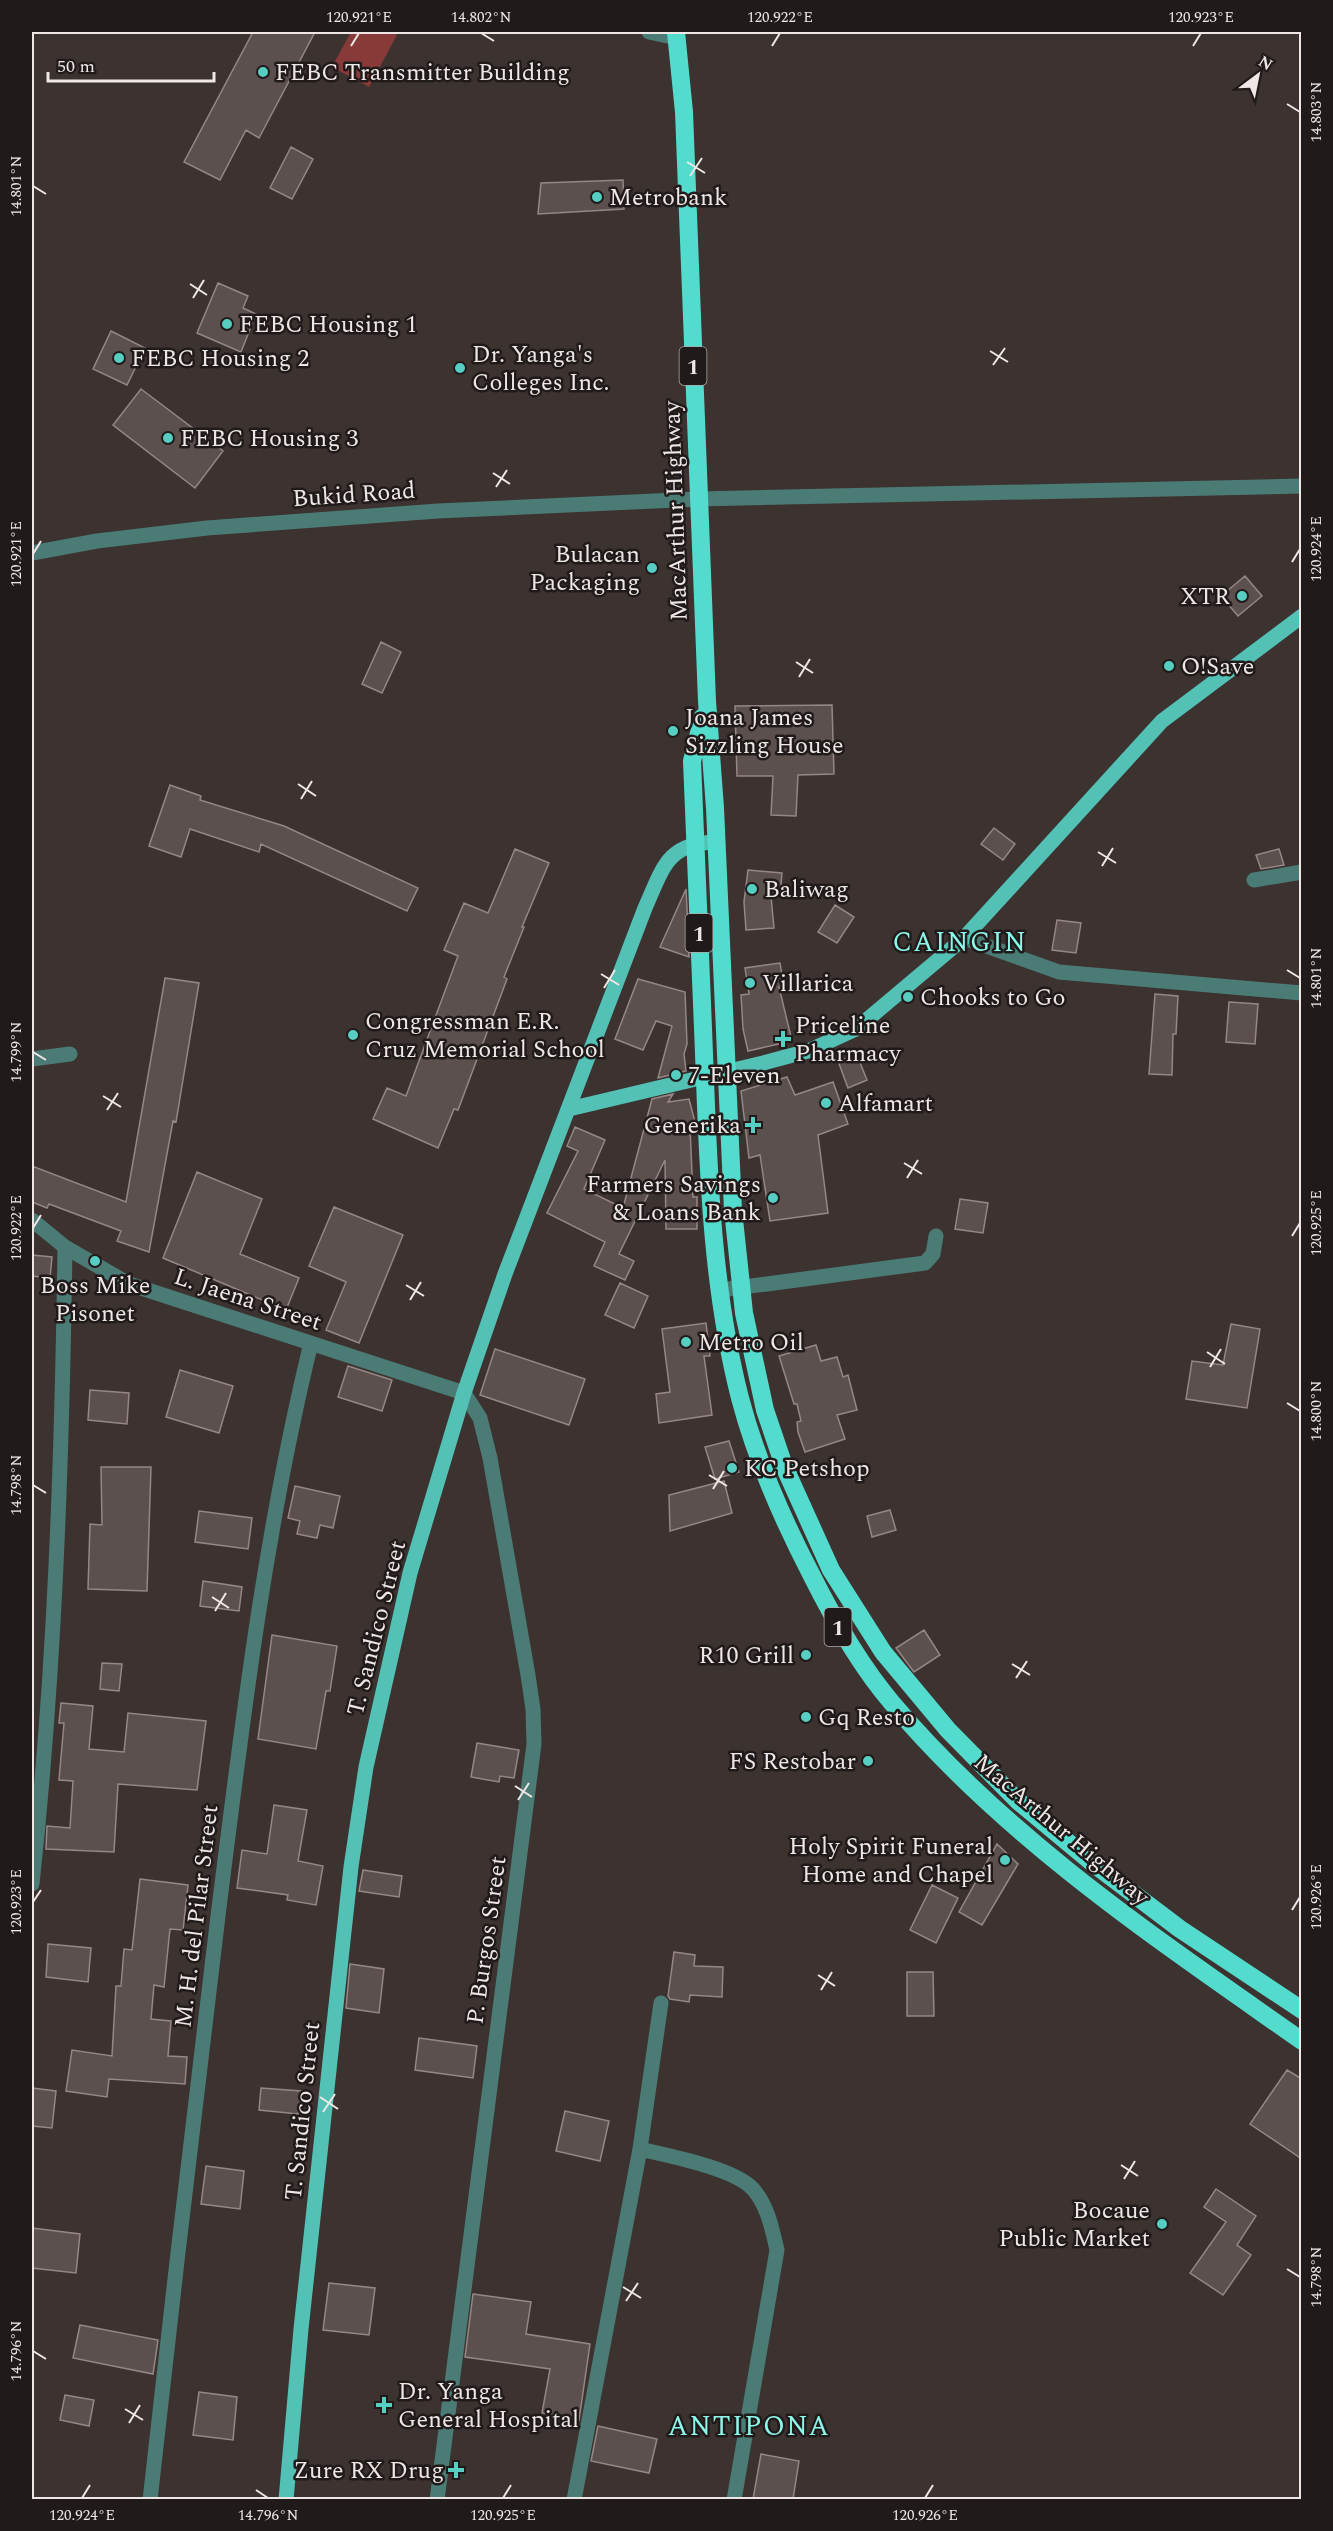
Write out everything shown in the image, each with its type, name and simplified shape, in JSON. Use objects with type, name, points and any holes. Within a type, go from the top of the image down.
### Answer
[{"type":"highway","name":"MacArthur Highway","points":[[677,35],[684,112],[689,500],[707,701],[716,842],[732,1187],[741,1287],[754,1367],[784,1466],[831,1570],[883,1652],[948,1730],[1018,1802],[1148,1906],[1302,2010]]},
{"type":"highway","name":"MacArthur Highway","points":[[707,701],[692,761],[708,1164],[721,1290],[740,1399],[768,1482],[786,1526],[833,1618],[870,1675],[924,1739],[1010,1823],[1114,1906],[1302,2041]]},
{"type":"main road","points":[[569,1109],[705,1078],[808,1051],[856,1029],[964,938],[1162,721],[1302,616]]},
{"type":"main road","points":[[696,843],[716,842]]},
{"type":"main road","name":"T. Sandico Street","points":[[286,2499],[339,1976],[366,1767],[410,1573],[465,1393],[509,1263],[655,886],[676,852],[696,843]]},
{"type":"street","points":[[649,32],[677,35]]},
{"type":"street","name":"Bukid Road","points":[[32,553],[97,541],[312,519],[689,500],[1302,486]]},
{"type":"street","points":[[1254,880],[1302,872]]},
{"type":"street","points":[[964,938],[1059,972],[1302,993]]},
{"type":"street","points":[[32,1059],[70,1054]]},
{"type":"street","name":"L. Jaena Street","points":[[32,1220],[65,1247],[129,1284],[465,1393]]},
{"type":"street","points":[[721,1290],[925,1263],[933,1254],[936,1236]]},
{"type":"street","points":[[32,1884],[37,1779],[62,1466],[65,1247]]},
{"type":"street","name":"M. H. del Pilar Street","points":[[150,2499],[226,1855],[260,1592],[290,1429],[311,1343]]},
{"type":"street","name":"P. Burgos Street","points":[[437,2499],[534,1744],[533,1709],[490,1458],[480,1419],[465,1393]]},
{"type":"street","points":[[574,2499],[640,2149],[661,2003]]},
{"type":"street","points":[[640,2149],[723,2171],[753,2188],[769,2217],[777,2250],[734,2499]]},
{"type":"shaded area","points":[[351,32],[391,32],[397,35],[369,87],[332,67]]},
{"type":"building","name":"FEBC Transmitter Building","points":[[253,32],[315,32],[259,138],[246,130],[220,180],[184,162]]},
{"type":"building","points":[[291,147],[313,159],[292,199],[270,188]]},
{"type":"building","points":[[623,180],[624,209],[538,214],[541,183]]},
{"type":"building","name":"FEBC Housing 1","points":[[218,283],[248,296],[243,308],[256,314],[241,352],[197,333]]},
{"type":"building","name":"FEBC Housing 2","points":[[111,331],[145,348],[127,385],[93,369]]},
{"type":"building","name":"FEBC Housing 3","points":[[141,389],[223,451],[195,488],[113,425]]},
{"type":"building","name":"XTR","points":[[1245,576],[1262,596],[1238,616],[1221,596]]},
{"type":"building","points":[[381,642],[401,652],[382,693],[362,684]]},
{"type":"building","points":[[832,705],[834,774],[798,775],[796,816],[771,815],[773,776],[737,776],[735,706]]},
{"type":"building","points":[[170,785],[201,796],[200,800],[284,826],[418,888],[407,911],[261,844],[259,852],[190,829],[181,857],[149,846]]},
{"type":"building","points":[[994,828],[1015,844],[1003,860],[981,844]]},
{"type":"building","points":[[515,849],[549,863],[522,927],[524,927],[504,977],[507,979],[458,1110],[454,1109],[438,1148],[373,1119],[387,1088],[406,1096],[458,956],[444,950],[464,903],[488,913]]},
{"type":"building","points":[[1279,849],[1284,865],[1261,869],[1256,855]]},
{"type":"building","points":[[748,870],[782,873],[780,896],[771,896],[774,928],[746,930],[744,902]]},
{"type":"building","points":[[686,889],[688,928],[689,957],[660,947]]},
{"type":"building","points":[[835,905],[854,917],[837,943],[818,932]]},
{"type":"building","points":[[1057,920],[1081,923],[1076,953],[1052,950]]},
{"type":"building","points":[[780,963],[784,987],[779,987],[792,1041],[748,1051],[743,1029],[741,995],[749,994],[745,968]]},
{"type":"building","points":[[165,978],[199,983],[176,1122],[173,1121],[149,1252],[117,1241],[121,1231],[49,1204],[47,1208],[32,1202],[32,1166],[126,1202]]},
{"type":"building","points":[[638,979],[685,992],[686,1071],[658,1078],[672,1026],[656,1021],[643,1050],[615,1039]]},
{"type":"building","points":[[1155,994],[1178,996],[1176,1034],[1173,1034],[1172,1075],[1149,1074]]},
{"type":"building","points":[[1229,1002],[1258,1004],[1255,1044],[1226,1042]]},
{"type":"building","points":[[857,1055],[867,1080],[848,1088],[838,1061]]},
{"type":"building","points":[[787,1077],[795,1095],[833,1082],[848,1124],[818,1135],[828,1213],[770,1221],[760,1155],[749,1158],[741,1091]]},
{"type":"building","points":[[673,1094],[668,1102],[689,1099],[696,1126],[690,1127],[693,1197],[697,1197],[697,1229],[666,1229],[665,1160],[619,1254],[634,1261],[625,1280],[594,1266],[605,1242],[547,1213],[578,1151],[567,1146],[575,1127],[605,1140],[584,1189],[623,1208],[652,1099]]},
{"type":"building","points":[[197,1172],[262,1199],[240,1254],[299,1278],[286,1310],[163,1258]]},
{"type":"building","points":[[960,1199],[988,1203],[983,1233],[955,1229]]},
{"type":"building","points":[[334,1207],[403,1235],[359,1343],[326,1330],[346,1282],[309,1266]]},
{"type":"building","points":[[32,1255],[52,1257],[50,1278],[32,1276]]},
{"type":"building","points":[[620,1283],[648,1296],[634,1328],[605,1315]]},
{"type":"building","points":[[706,1323],[710,1356],[704,1356],[712,1415],[659,1423],[656,1394],[670,1392],[662,1329]]},
{"type":"building","points":[[1231,1324],[1260,1329],[1247,1408],[1186,1399],[1192,1361],[1223,1365]]},
{"type":"building","points":[[816,1345],[821,1361],[837,1357],[843,1377],[848,1375],[857,1410],[837,1415],[845,1439],[805,1452],[798,1432],[797,1422],[801,1421],[797,1404],[794,1404],[779,1356]]},
{"type":"building","points":[[495,1349],[585,1379],[569,1425],[480,1395]]},
{"type":"building","points":[[348,1366],[392,1380],[382,1411],[338,1397]]},
{"type":"building","points":[[180,1370],[233,1386],[219,1433],[166,1417]]},
{"type":"building","points":[[90,1390],[129,1393],[127,1424],[88,1420]]},
{"type":"building","points":[[729,1441],[739,1472],[715,1479],[705,1447]]},
{"type":"building","points":[[101,1467],[151,1467],[147,1591],[88,1589],[90,1524],[102,1525]]},
{"type":"building","points":[[724,1481],[732,1513],[670,1531],[669,1495]]},
{"type":"building","points":[[295,1486],[340,1496],[333,1528],[320,1525],[317,1538],[297,1534],[300,1521],[288,1518]]},
{"type":"building","points":[[890,1510],[896,1530],[872,1537],[867,1516]]},
{"type":"building","points":[[199,1511],[252,1518],[248,1549],[195,1542]]},
{"type":"building","points":[[203,1581],[242,1587],[239,1611],[200,1606]]},
{"type":"building","points":[[924,1630],[940,1655],[914,1672],[896,1648]]},
{"type":"building","points":[[272,1635],[337,1646],[330,1691],[326,1691],[316,1749],[258,1739]]},
{"type":"building","points":[[102,1663],[122,1664],[119,1691],[100,1689]]},
{"type":"building","points":[[61,1703],[93,1706],[89,1749],[124,1752],[128,1713],[206,1721],[197,1790],[118,1784],[114,1852],[46,1849],[47,1826],[70,1828],[73,1781],[59,1780],[64,1723],[59,1723]]},
{"type":"building","points":[[477,1743],[519,1750],[514,1778],[500,1776],[499,1782],[471,1777]]},
{"type":"building","points":[[274,1805],[307,1810],[298,1861],[323,1866],[316,1905],[287,1900],[288,1895],[237,1888],[242,1850],[267,1854]]},
{"type":"building","points":[[997,1844],[1018,1864],[982,1925],[959,1912]]},
{"type":"building","points":[[363,1870],[402,1876],[399,1897],[359,1891]]},
{"type":"building","points":[[140,1879],[188,1885],[183,1930],[170,1929],[164,1987],[154,1985],[151,2019],[171,2021],[168,2056],[187,2057],[185,2084],[109,2079],[107,2097],[66,2091],[72,2050],[112,2056],[116,1986],[121,1986],[124,1949],[132,1950]]},
{"type":"building","points":[[932,1885],[958,1898],[936,1943],[910,1930]]},
{"type":"building","points":[[48,1944],[91,1948],[88,1982],[46,1977]]},
{"type":"building","points":[[674,1952],[695,1955],[694,1966],[723,1967],[722,1997],[690,1995],[689,2002],[670,1999],[668,1996]]},
{"type":"building","points":[[350,1964],[384,1969],[379,2013],[346,2008]]},
{"type":"building","points":[[907,1972],[933,1972],[934,2016],[907,2016]]},
{"type":"building","points":[[419,2038],[477,2046],[473,2078],[415,2070]]},
{"type":"building","points":[[1287,2070],[1302,2079],[1302,2159],[1250,2124]]},
{"type":"building","points":[[32,2088],[56,2091],[52,2128],[32,2126]]},
{"type":"building","points":[[261,2088],[301,2091],[298,2114],[259,2110]]},
{"type":"building","points":[[565,2111],[609,2121],[600,2161],[556,2151]]},
{"type":"building","points":[[206,2166],[244,2171],[240,2209],[201,2204]]},
{"type":"building","points":[[1216,2189],[1256,2216],[1237,2245],[1251,2255],[1223,2295],[1190,2273],[1226,2222],[1204,2207]]},
{"type":"building","points":[[32,2228],[80,2234],[76,2273],[32,2268]]},
{"type":"building","points":[[329,2283],[375,2288],[369,2335],[323,2330]]},
{"type":"building","points":[[473,2294],[531,2302],[526,2334],[590,2344],[579,2420],[542,2413],[550,2369],[465,2357]]},
{"type":"building","points":[[80,2325],[158,2340],[153,2374],[73,2358]]},
{"type":"building","points":[[199,2392],[237,2397],[233,2440],[193,2435]]},
{"type":"building","points":[[65,2395],[94,2400],[89,2426],[60,2420]]},
{"type":"building","points":[[598,2426],[657,2439],[649,2473],[591,2461]]},
{"type":"building","points":[[761,2454],[799,2461],[793,2499],[753,2499]]},
{"type":"place","name":"FEBC Transmitter Building","points":[[263,72]]},
{"type":"place","name":"Metrobank","points":[[597,197]]},
{"type":"place","name":"FEBC Housing 1","points":[[227,324]]},
{"type":"place","name":"FEBC Housing 2","points":[[119,358]]},
{"type":"place","name":"Dr. Yanga's Colleges Inc.","points":[[460,368]]},
{"type":"place","name":"FEBC Housing 3","points":[[168,438]]},
{"type":"place","name":"Bulacan Packaging","points":[[652,568]]},
{"type":"place","name":"XTR","points":[[1242,596]]},
{"type":"place","name":"O!Save","points":[[1169,666]]},
{"type":"place","name":"Joana James Sizzling House","points":[[673,731]]},
{"type":"place","name":"Baliwag","points":[[752,889]]},
{"type":"place","name":"Villarica","points":[[750,983]]},
{"type":"place","name":"Chooks to Go","points":[[908,997]]},
{"type":"place","name":"Congressman E.R. Cruz Memorial School","points":[[353,1035]]},
{"type":"place","name":"Priceline Pharmacy","points":[[783,1039]]},
{"type":"place","name":"7-Eleven","points":[[676,1075]]},
{"type":"place","name":"Alfamart","points":[[826,1103]]},
{"type":"place","name":"Generika","points":[[753,1125]]},
{"type":"place","name":"Farmers Savings & Loans Bank","points":[[773,1198]]},
{"type":"place","name":"Boss Mike Pisonet","points":[[95,1261]]},
{"type":"place","name":"Metro Oil","points":[[686,1342]]},
{"type":"place","name":"KC Petshop","points":[[732,1468]]},
{"type":"place","name":"R10 Grill","points":[[806,1655]]},
{"type":"place","name":"Gq Resto","points":[[806,1717]]},
{"type":"place","name":"FS Restobar","points":[[868,1761]]},
{"type":"place","name":"Holy Spirit Funeral Home and Chapel","points":[[1005,1860]]},
{"type":"place","name":"Bocaue Public Market","points":[[1162,2224]]},
{"type":"place","name":"Dr. Yanga General Hospital","points":[[384,2405]]},
{"type":"place","name":"Zure RX Drug","points":[[456,2470]]},
{"type":"district","name":"CAINGIN","points":[[960,942]]},
{"type":"district","name":"ANTIPONA","points":[[749,2426]]}]
